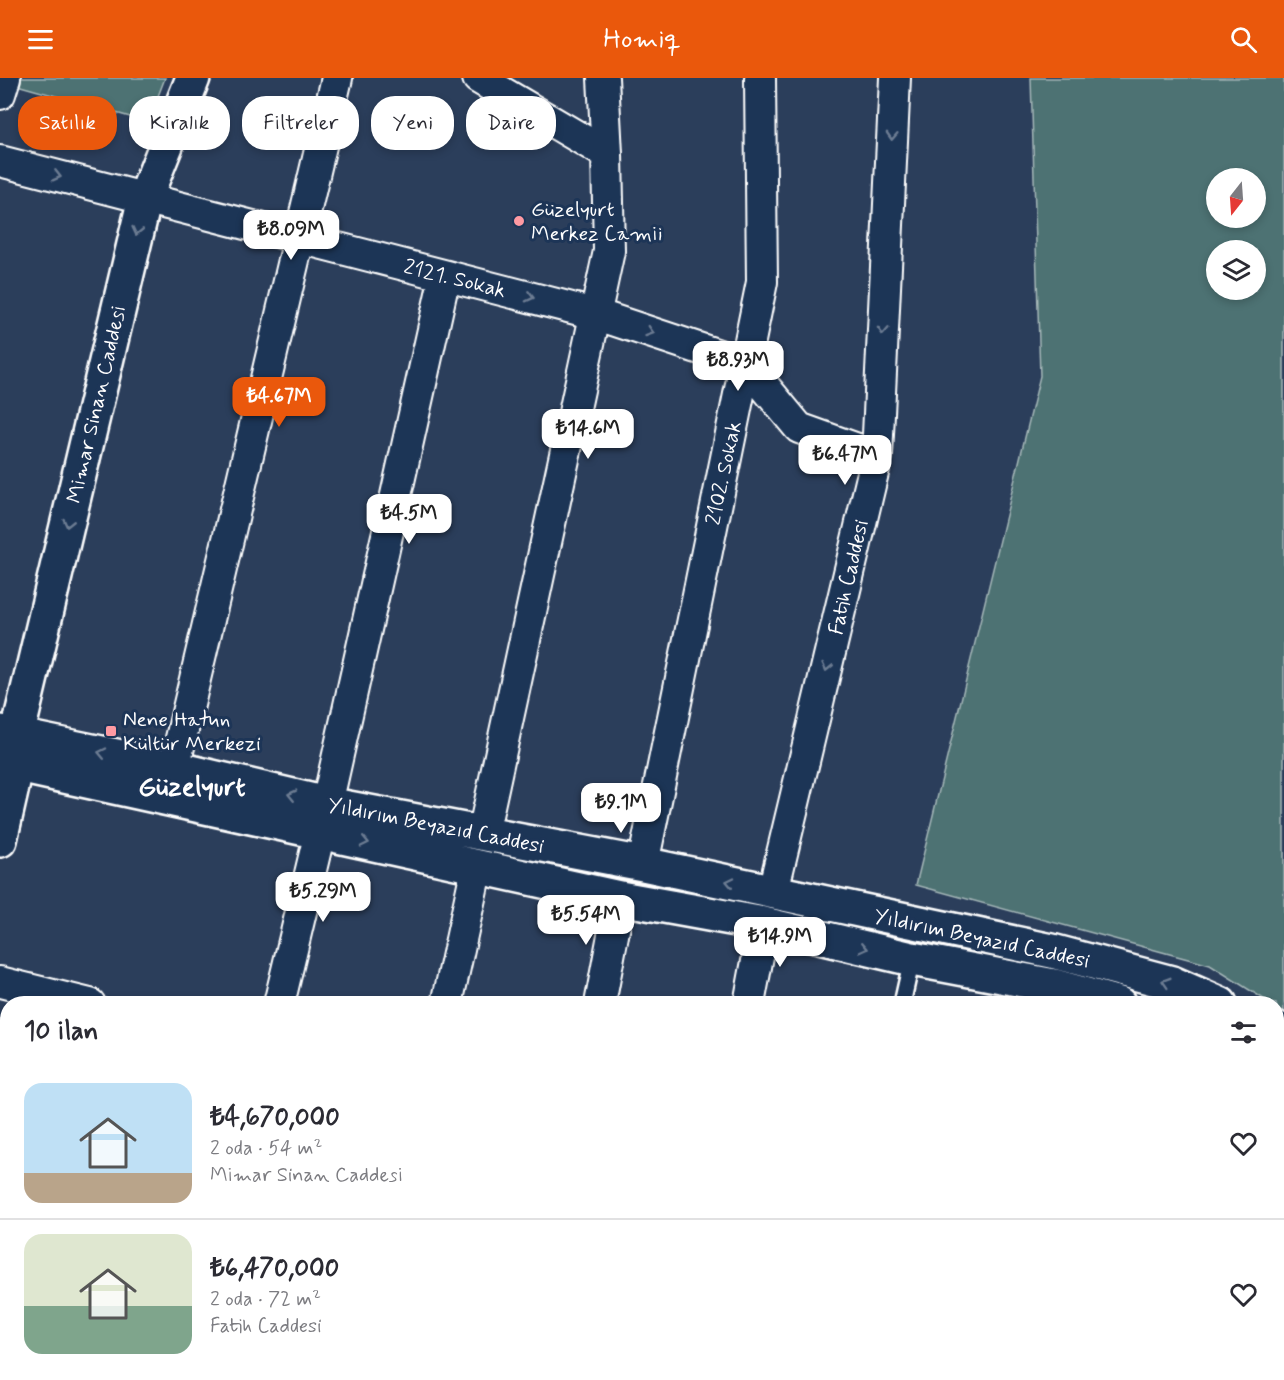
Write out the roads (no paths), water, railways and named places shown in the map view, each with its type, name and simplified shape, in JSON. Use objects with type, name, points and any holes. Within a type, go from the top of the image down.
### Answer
[{"type":"main road","name":"Mimar Sinan Caddesi","points":[[0,840],[9,749],[145,198],[193,78]]},
{"type":"main road","name":"Yıldırım Beyazıd Caddesi","points":[[9,749],[174,768],[477,866],[620,898],[764,924],[912,959],[1054,986],[1090,996]]},
{"type":"main road","name":"Yıldırım Beyazıd Caddesi","points":[[9,749],[323,818],[483,834],[643,864],[1052,951],[1172,983],[1202,996]]},
{"type":"main road","points":[[764,924],[773,891]]},
{"type":"street","points":[[0,94],[5,78]]},
{"type":"street","points":[[174,768],[337,78]]},
{"type":"street","points":[[478,78],[608,154]]},
{"type":"street","points":[[483,834],[609,250],[608,154],[603,78]]},
{"type":"street","name":"2102. Sokak","points":[[643,864],[762,282],[760,78]]},
{"type":"street","name":"Fatih Caddesi","points":[[773,891],[877,456],[895,78]]},
{"type":"street","name":"2121. Sokak","points":[[0,161],[595,314],[746,364]]},
{"type":"street","points":[[281,996],[445,276]]},
{"type":"street","points":[[746,364],[799,428],[877,456]]},
{"type":"street","points":[[449,996],[477,866]]},
{"type":"street","points":[[602,996],[620,898]]},
{"type":"street","points":[[750,996],[764,924]]},
{"type":"street","points":[[0,982],[57,996]]},
{"type":"lane","points":[[904,996],[912,959]]},
{"type":"place","name":"Güzelyurt Merkez Camii","points":[[519,221]]},
{"type":"place","name":"Nene Hatun Kültür Merkezi","points":[[111,731]]},
{"type":"district","name":"Güzelyurt","points":[[192,786]]}]
